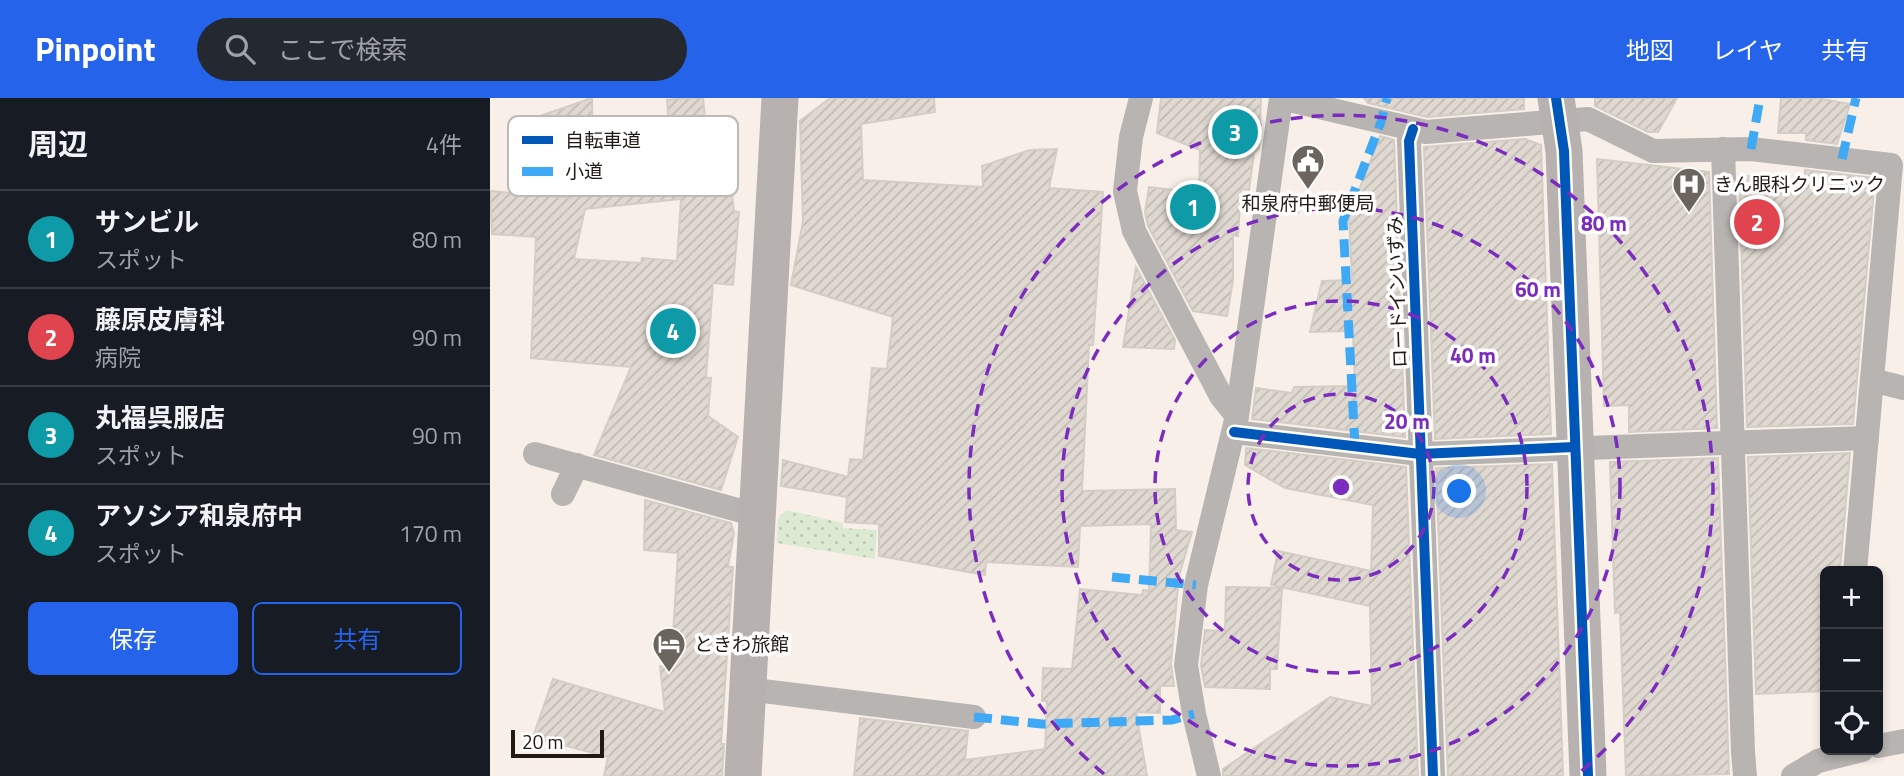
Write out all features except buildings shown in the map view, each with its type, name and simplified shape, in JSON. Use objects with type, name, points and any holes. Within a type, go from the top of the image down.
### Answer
[{"type":"street","points":[[743,776],[780,98]]},
{"type":"street","points":[[1141,98],[1131,137],[1125,191],[1134,231],[1236,424]]},
{"type":"street","points":[[1209,776],[1194,714],[1186,665],[1196,585],[1236,424],[1281,98],[1426,132],[1558,109],[1588,119],[1653,151],[1751,149],[1891,165],[1855,566]]},
{"type":"street","points":[[1558,109],[1564,151],[1588,776]]},
{"type":"street","name":"ロードインいずみ","points":[[1413,129],[1409,141],[1433,776]]},
{"type":"street","points":[[1723,149],[1745,776]]},
{"type":"street","points":[[1872,380],[1904,388]]},
{"type":"street","points":[[1236,424],[1420,454],[1867,438]]},
{"type":"street","points":[[534,454],[756,515]]},
{"type":"street","points":[[563,495],[577,465]]},
{"type":"street","points":[[747,689],[974,717]]},
{"type":"street","points":[[1883,745],[1904,741]]},
{"type":"street","points":[[1799,774],[1818,761],[1841,755]]},
{"type":"green space","points":[[787,510],[843,523],[843,528],[877,530],[875,559],[777,543],[778,518]]},
{"type":"marked path","points":[[1355,446],[1343,221],[1381,122],[1387,98]]},
{"type":"marked path","points":[[1751,149],[1760,98]]},
{"type":"marked path","points":[[1842,159],[1856,98]]},
{"type":"marked path","points":[[1112,577],[1196,585]]},
{"type":"marked path","points":[[974,717],[1042,724],[1172,720],[1194,714]]},
{"type":"cycle path","points":[[1556,98],[1564,151],[1588,776]]},
{"type":"cycle path","points":[[1413,129],[1409,141],[1433,776]]},
{"type":"cycle path","points":[[1234,432],[1420,454],[1574,447]]},
{"type":"place","name":"丸福呉服店","points":[[1235,132]]},
{"type":"place","name":"和泉府中郵便局","points":[[1308,191]]},
{"type":"place","name":"サンビル","points":[[1193,207]]},
{"type":"place","name":"きん眼科クリニック","points":[[1689,214]]},
{"type":"place","name":"藤原皮膚科","points":[[1757,222]]},
{"type":"place","name":"アソシア和泉府中","points":[[673,331]]},
{"type":"place","name":"ときわ旅館","points":[[669,674]]}]
